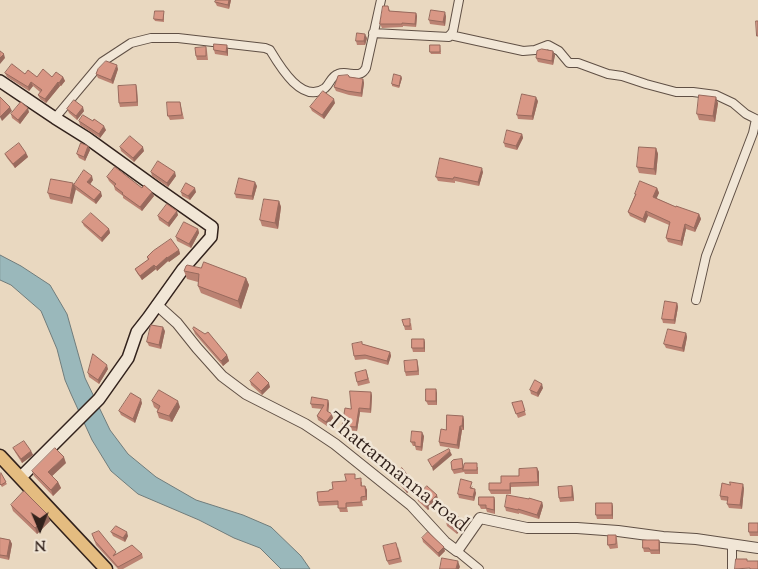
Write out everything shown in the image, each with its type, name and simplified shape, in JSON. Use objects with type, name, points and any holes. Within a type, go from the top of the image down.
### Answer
[{"type":"highway","points":[[1,460],[21,477],[106,569]]},
{"type":"main road","points":[[0,81],[88,138],[212,226],[211,237],[183,269],[137,332],[128,358],[99,399],[21,477]]},
{"type":"street","points":[[55,118],[102,62],[131,43],[151,38],[178,38],[265,48],[270,50],[287,76],[299,87],[312,92],[319,91],[325,88],[334,76],[338,74],[359,75],[364,72],[381,0]]},
{"type":"street","points":[[450,35],[453,31],[459,0]]},
{"type":"street","points":[[373,33],[449,37],[450,35],[523,51],[535,50],[548,45],[559,51],[569,63],[578,63],[608,74],[622,76],[676,92],[716,95],[733,103],[757,120],[706,256],[696,300]]},
{"type":"street","name":"Thattarmanna road","points":[[157,305],[177,323],[222,376],[246,394],[304,424],[334,444],[411,505],[445,542],[457,551],[480,518],[527,528],[577,528],[618,531],[663,538],[696,539],[758,548]]},
{"type":"street","points":[[732,545],[732,569]]},
{"type":"street","points":[[457,551],[479,569]]},
{"type":"water","points":[[0,255],[50,285],[67,314],[85,378],[110,430],[128,454],[156,477],[196,500],[243,515],[271,527],[301,556],[310,569],[281,569],[260,548],[138,494],[111,471],[92,440],[71,394],[65,380],[57,349],[41,311],[11,285],[0,280]]},
{"type":"building","points":[[216,0],[229,0],[228,5],[215,2]]},
{"type":"building","points":[[383,6],[388,6],[389,11],[416,13],[415,24],[380,24]]},
{"type":"building","points":[[431,10],[445,12],[443,22],[429,20]]},
{"type":"building","points":[[155,11],[164,11],[163,20],[154,19]]},
{"type":"building","points":[[756,21],[758,21],[758,36],[757,36]]},
{"type":"building","points":[[357,33],[365,34],[364,41],[356,41]]},
{"type":"building","points":[[214,44],[227,45],[226,52],[214,50]]},
{"type":"building","points":[[430,45],[440,45],[440,52],[430,52]]},
{"type":"building","points":[[206,47],[206,56],[196,56],[195,48]]},
{"type":"building","points":[[542,49],[553,51],[552,61],[536,58],[537,51]]},
{"type":"building","points":[[106,61],[117,65],[111,80],[96,74]]},
{"type":"building","points":[[12,64],[25,74],[28,70],[37,77],[43,69],[52,77],[56,72],[63,77],[45,99],[38,95],[42,90],[31,82],[28,87],[5,73]]},
{"type":"building","points":[[394,74],[401,76],[399,86],[392,84]]},
{"type":"building","points":[[348,75],[349,77],[363,79],[361,93],[334,87],[338,76]]},
{"type":"building","points":[[136,85],[137,102],[119,103],[118,86]]},
{"type":"building","points":[[323,91],[334,99],[322,115],[310,107]]},
{"type":"building","points":[[522,94],[536,97],[532,116],[517,115]]},
{"type":"building","points":[[699,95],[716,97],[713,116],[697,114]]},
{"type":"building","points":[[0,97],[10,107],[0,117]]},
{"type":"building","points":[[74,100],[83,107],[76,116],[67,109]]},
{"type":"building","points":[[21,102],[28,108],[18,120],[11,114]]},
{"type":"building","points":[[167,102],[180,102],[182,115],[168,116]]},
{"type":"building","points":[[83,115],[93,121],[94,119],[104,126],[99,134],[79,121]]},
{"type":"building","points":[[507,130],[522,134],[516,146],[504,143]]},
{"type":"building","points":[[130,136],[143,147],[133,158],[120,147]]},
{"type":"building","points":[[19,143],[26,153],[13,164],[5,154]]},
{"type":"building","points":[[81,143],[88,146],[84,157],[77,154]]},
{"type":"building","points":[[639,147],[656,148],[654,169],[637,167]]},
{"type":"building","points":[[440,158],[482,168],[478,182],[454,177],[453,179],[436,177]]},
{"type":"building","points":[[158,161],[175,172],[167,183],[151,172]]},
{"type":"building","points":[[115,167],[142,188],[144,185],[152,192],[140,207],[122,194],[114,186],[116,184],[107,177]]},
{"type":"building","points":[[84,170],[92,176],[87,182],[101,192],[94,200],[74,185]]},
{"type":"building","points":[[239,178],[255,182],[252,196],[235,194]]},
{"type":"building","points":[[51,179],[73,183],[70,198],[48,193]]},
{"type":"building","points":[[640,181],[657,188],[653,197],[699,214],[694,228],[685,224],[681,241],[666,238],[670,222],[646,211],[643,219],[628,212]]},
{"type":"building","points":[[186,183],[195,188],[188,196],[181,192]]},
{"type":"building","points":[[264,199],[279,201],[275,223],[260,220]]},
{"type":"building","points":[[167,204],[177,211],[168,223],[158,216]]},
{"type":"building","points":[[91,213],[109,229],[101,238],[82,222]]},
{"type":"building","points":[[184,222],[198,229],[189,244],[176,237]]},
{"type":"building","points":[[171,239],[179,250],[140,276],[135,269],[149,259],[147,257],[153,251]]},
{"type":"building","points":[[204,262],[246,278],[238,301],[198,286],[199,274],[184,271],[187,265],[201,268]]},
{"type":"building","points":[[665,301],[677,303],[674,320],[662,319]]},
{"type":"building","points":[[410,319],[410,326],[404,326],[402,320]]},
{"type":"building","points":[[151,325],[163,327],[159,345],[147,342]]},
{"type":"building","points":[[194,327],[205,334],[208,332],[227,355],[221,361],[193,329]]},
{"type":"building","points":[[668,329],[686,333],[682,348],[664,344]]},
{"type":"building","points":[[412,339],[424,339],[424,348],[412,348]]},
{"type":"building","points":[[362,342],[362,344],[390,352],[387,361],[365,355],[354,356],[352,344]]},
{"type":"building","points":[[93,354],[107,365],[98,380],[88,373]]},
{"type":"building","points":[[417,360],[418,371],[405,372],[404,361]]},
{"type":"building","points":[[366,370],[368,379],[357,382],[355,373]]},
{"type":"building","points":[[258,372],[269,383],[261,391],[250,381]]},
{"type":"building","points":[[535,380],[542,384],[537,393],[530,390]]},
{"type":"building","points":[[426,389],[436,389],[436,401],[426,401]]},
{"type":"building","points":[[159,390],[178,401],[169,416],[157,412],[160,406],[152,401]]},
{"type":"building","points":[[350,391],[371,392],[370,409],[359,408],[356,427],[342,426],[345,408],[351,409]]},
{"type":"building","points":[[131,393],[141,399],[133,419],[119,411]]},
{"type":"building","points":[[312,397],[328,400],[327,411],[332,414],[326,422],[317,416],[324,405],[311,404]]},
{"type":"building","points":[[522,401],[525,411],[516,414],[512,403]]},
{"type":"building","points":[[447,415],[463,416],[457,445],[439,442],[441,429],[446,430]]},
{"type":"building","points":[[412,431],[422,432],[421,447],[415,446],[415,442],[411,442]]},
{"type":"building","points":[[24,441],[31,451],[21,459],[13,448]]},
{"type":"building","points":[[55,448],[64,457],[48,472],[58,482],[51,490],[32,471]]},
{"type":"building","points":[[449,449],[450,451],[432,467],[428,460]]},
{"type":"building","points":[[462,459],[463,468],[452,470],[451,462]]},
{"type":"building","points":[[465,463],[477,463],[477,470],[463,470]]},
{"type":"building","points":[[402,468],[413,482],[405,489],[393,475]]},
{"type":"building","points":[[537,468],[538,482],[510,483],[510,490],[489,490],[489,483],[501,483],[501,476],[519,476],[519,469]]},
{"type":"building","points":[[0,474],[6,482],[1,485]]},
{"type":"building","points":[[345,474],[355,474],[355,479],[361,478],[361,486],[365,486],[366,496],[361,497],[361,502],[346,503],[346,508],[338,508],[338,501],[318,502],[317,492],[333,489],[332,482],[346,481]]},
{"type":"building","points":[[461,479],[472,482],[470,488],[475,489],[473,497],[458,494]]},
{"type":"building","points":[[730,482],[743,484],[740,505],[727,504],[728,497],[720,496],[722,483],[730,485]]},
{"type":"building","points":[[427,486],[437,495],[426,506],[417,497]]},
{"type":"building","points":[[572,486],[572,497],[559,498],[558,487]]},
{"type":"building","points":[[24,491],[48,515],[35,528],[11,505]]},
{"type":"building","points":[[507,495],[542,502],[537,515],[505,507]]},
{"type":"building","points":[[479,497],[494,497],[494,510],[486,508],[486,505],[479,505]]},
{"type":"building","points":[[596,503],[612,503],[612,515],[596,515]]},
{"type":"building","points":[[453,513],[463,520],[456,530],[446,522]]},
{"type":"building","points":[[749,523],[758,523],[758,532],[749,532]]},
{"type":"building","points":[[116,526],[127,532],[123,538],[111,532]]},
{"type":"building","points":[[99,531],[116,552],[113,556],[132,545],[142,554],[118,567],[95,541],[92,534]]},
{"type":"building","points":[[428,532],[444,547],[438,553],[422,538]]},
{"type":"building","points":[[608,535],[616,535],[616,544],[608,545]]},
{"type":"building","points":[[0,538],[10,540],[7,556],[0,555]]},
{"type":"building","points":[[643,540],[659,540],[659,550],[643,548]]},
{"type":"building","points":[[396,543],[400,558],[387,561],[383,546]]},
{"type":"building","points":[[442,558],[458,561],[456,569],[440,569]]},
{"type":"building","points":[[736,559],[758,561],[758,569],[735,569]]}]
